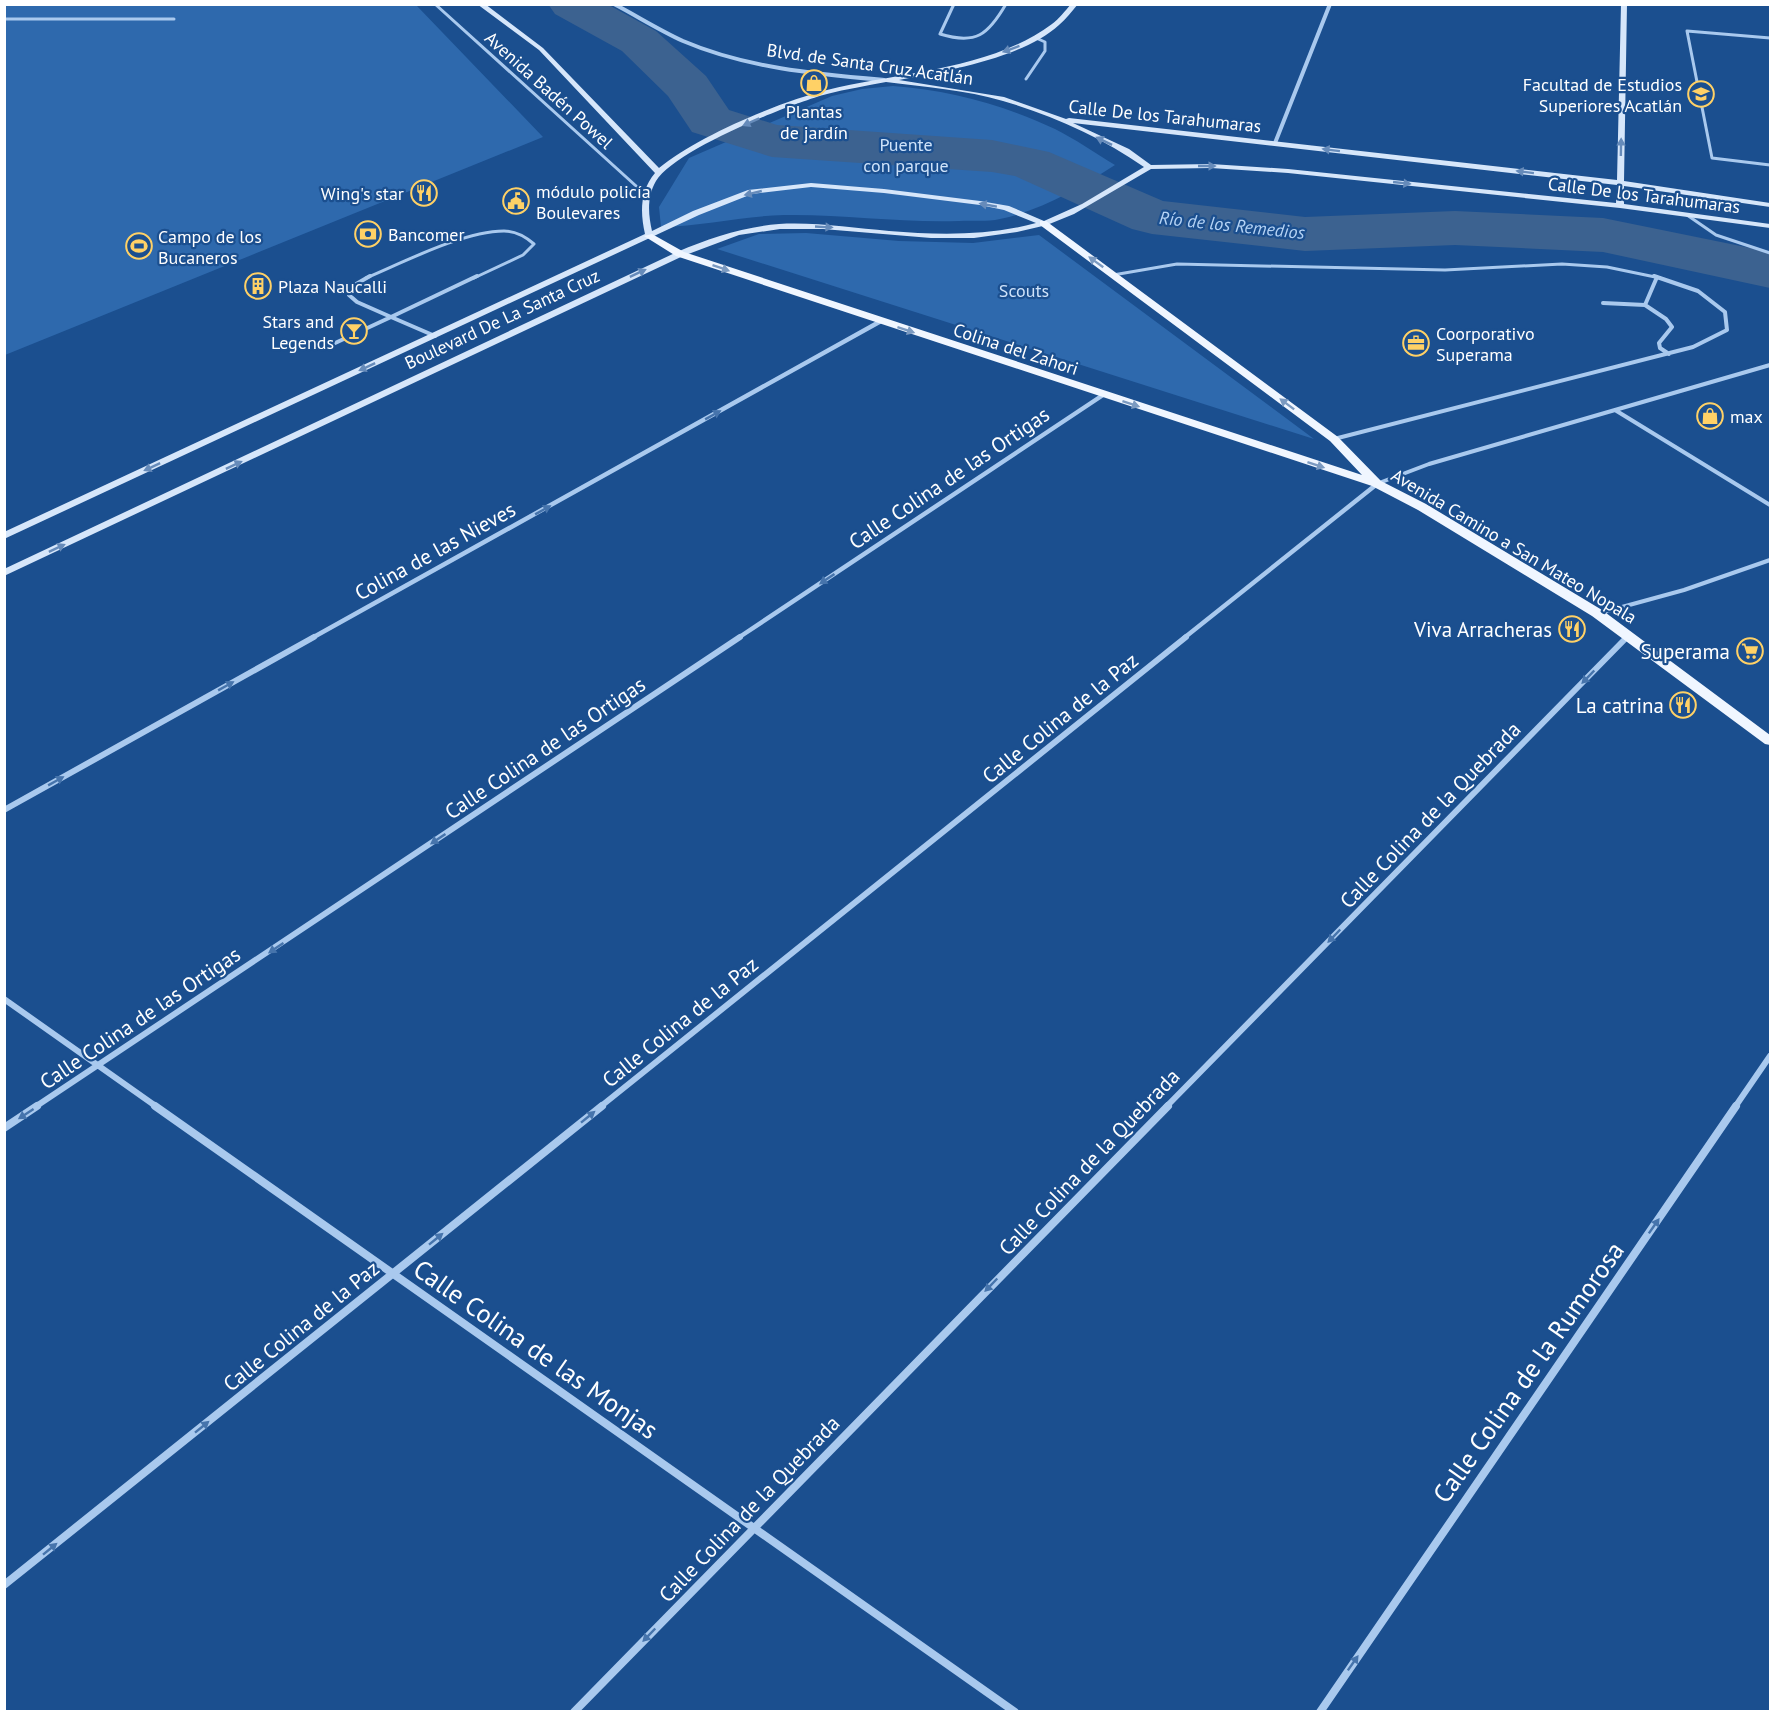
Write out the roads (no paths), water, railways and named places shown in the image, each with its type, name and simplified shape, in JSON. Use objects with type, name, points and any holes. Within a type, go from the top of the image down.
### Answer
[{"type":"main road","points":[[480,4],[541,49],[658,172]]},
{"type":"main road","points":[[649,236],[643,216],[646,195],[658,172],[674,159],[781,109],[825,92],[997,54],[1052,30],[1067,17],[1075,4]]},
{"type":"main road","points":[[1620,206],[1624,4]]},
{"type":"main road","name":"Blvd. de Santa Cruz Acatlán","points":[[884,80],[1004,99],[1058,118]]},
{"type":"main road","name":"Calle De los Tarahumaras","points":[[1058,118],[1620,183],[1770,205]]},
{"type":"main road","name":"Calle De los Tarahumaras","points":[[1058,118],[1126,151],[1149,167],[1211,166],[1288,171],[1620,206],[1770,226]]},
{"type":"main road","name":"Boulevard De La Santa Cruz","points":[[4,573],[680,254],[729,234],[760,228],[828,227],[930,236],[986,234],[1043,223],[1072,212],[1149,167]]},
{"type":"main road","name":"Boulevard De La Santa Cruz","points":[[4,536],[696,213],[751,192],[811,185],[884,191],[1006,208],[1043,223]]},
{"type":"main road","name":"Avenida Camino a San Mateo Nopala","points":[[1043,223],[1334,439],[1377,484],[1422,507],[1597,614],[1629,635],[1770,741]]},
{"type":"main road","name":"Colina del Zahori","points":[[649,236],[680,254],[1377,484]]},
{"type":"street","name":"Blvd. de Santa Cruz Acatlán","points":[[614,4],[690,45],[727,57],[799,73],[884,80]]},
{"type":"street","points":[[1275,143],[1330,4]]},
{"type":"street","name":"Colina de las Nieves","points":[[4,810],[881,321]]},
{"type":"street","name":"Calle Colina de las Ortigas","points":[[4,1128],[1102,395]]},
{"type":"street","name":"Calle Colina de la Paz","points":[[4,1585],[1377,484]]},
{"type":"street","name":"Calle Colina de la Quebrada","points":[[574,1712],[1629,635]]},
{"type":"street","name":"Calle Colina de las Monjas","points":[[4,999],[1015,1712]]},
{"type":"street","name":"Calle Colina de la Rumorosa","points":[[1320,1712],[1770,1056]]},
{"type":"lane","name":"Avenida Badén Powel","points":[[435,4],[646,195]]},
{"type":"lane","points":[[954,4],[940,34],[956,40],[980,36],[993,28],[1006,4]]},
{"type":"lane","points":[[4,19],[174,19]]},
{"type":"lane","points":[[1770,38],[1687,31],[1712,158],[1770,165]]},
{"type":"lane","points":[[1026,79],[1045,51],[1045,42],[1036,38]]},
{"type":"lane","points":[[1687,215],[1702,229],[1730,241],[1770,253]]},
{"type":"lane","points":[[333,344],[391,317],[523,255],[534,244],[525,236],[504,231],[473,237],[364,279],[351,287],[349,295],[357,302],[391,317],[435,336]]},
{"type":"lane","points":[[1113,275],[1177,264],[1444,270],[1562,264],[1607,267],[1658,277],[1698,291],[1725,312],[1727,330],[1693,347],[1334,439]]},
{"type":"lane","points":[[1645,305],[1658,277]]},
{"type":"lane","points":[[1603,303],[1645,305],[1666,319],[1672,327],[1659,343],[1660,348],[1670,354]]},
{"type":"lane","points":[[1377,484],[1428,464],[1770,365]]},
{"type":"lane","points":[[1615,410],[1770,505]]},
{"type":"lane","points":[[1597,614],[1684,590],[1770,560]]},
{"type":"waterway","name":"Río de los Remedios","points":[[571,4],[639,41],[688,87],[710,121],[772,141],[992,156],[1030,163],[1152,217],[1305,234],[1455,228],[1603,235],[1770,270]]},
{"type":"place","name":"Plantas de jardín","points":[[814,83]]},
{"type":"place","name":"Facultad de Estudios Superiores Acatlán","points":[[1701,94]]},
{"type":"place","name":"Wing's star","points":[[424,193]]},
{"type":"place","name":"módulo policía Boulevares","points":[[516,201]]},
{"type":"place","name":"Bancomer","points":[[368,234]]},
{"type":"place","name":"Campo de los Bucaneros","points":[[139,246]]},
{"type":"place","name":"Plaza Naucalli","points":[[258,286]]},
{"type":"place","name":"Stars and Legends","points":[[354,331]]},
{"type":"place","name":"Coorporativo Superama","points":[[1416,343]]},
{"type":"place","name":"max","points":[[1710,416]]},
{"type":"place","name":"Viva Arracheras","points":[[1572,629]]},
{"type":"place","name":"Superama","points":[[1750,651]]},
{"type":"place","name":"La catrina","points":[[1683,705]]},
{"type":"park label","name":"Puente con parque","points":[[906,154]]},
{"type":"park label","name":"Scouts","points":[[1024,290]]}]
